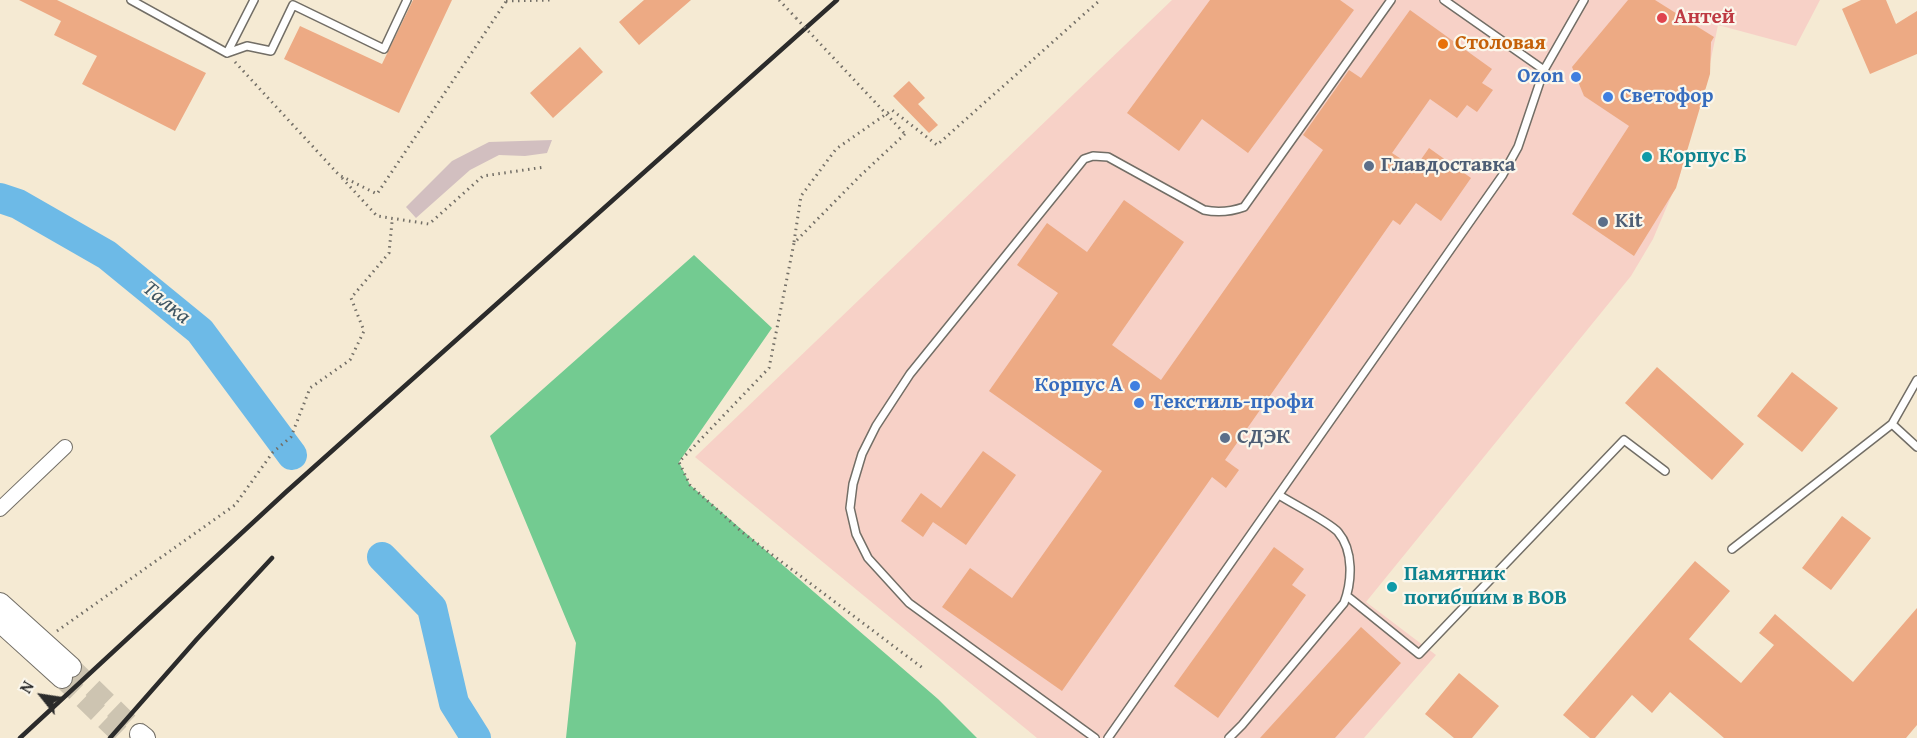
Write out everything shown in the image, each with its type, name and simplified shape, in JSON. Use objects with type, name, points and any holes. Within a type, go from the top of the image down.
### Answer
[{"type":"main road","points":[[0,603],[67,673],[0,622]]},
{"type":"street","points":[[0,508],[65,447]]},
{"type":"lane","points":[[132,0],[226,53],[247,46],[271,51],[293,5],[384,49],[407,0]]},
{"type":"lane","points":[[226,53],[254,0]]},
{"type":"lane","points":[[1095,738],[909,603],[868,558],[856,534],[850,508],[853,484],[862,454],[876,426],[910,374],[1084,159],[1093,156],[1108,157],[1204,210],[1225,212],[1244,207],[1391,0]]},
{"type":"lane","points":[[1444,0],[1544,70]]},
{"type":"lane","points":[[1108,738],[1502,176],[1518,147],[1544,70],[1584,0]]},
{"type":"lane","points":[[1732,549],[1892,424],[1917,380]]},
{"type":"lane","points":[[1892,424],[1917,447]]},
{"type":"lane","points":[[1347,596],[1419,654],[1624,440],[1665,471]]},
{"type":"lane","points":[[1229,738],[1344,603],[1349,589],[1349,564],[1342,538],[1336,530],[1279,495]]},
{"type":"path","points":[[339,175],[377,194],[506,1],[549,0]]},
{"type":"path","points":[[779,0],[904,134],[794,243]]},
{"type":"path","points":[[924,669],[742,531],[690,485],[679,462],[770,368],[801,196],[836,149],[892,110],[938,145],[1100,0]]},
{"type":"path","points":[[226,53],[377,216],[429,224],[483,176],[544,167]]},
{"type":"path","points":[[53,634],[235,505],[273,452],[291,436],[310,388],[350,360],[364,331],[351,298],[389,253],[392,222]]},
{"type":"shaded area","name":"Текстиль-профи","points":[[1172,0],[1820,0],[1796,46],[1718,25],[1707,78],[1679,178],[1653,239],[1631,276],[1366,602],[1436,655],[1364,738],[1037,738],[695,457]]},
{"type":"shaded area","points":[[552,140],[547,153],[525,156],[499,155],[470,170],[416,218],[406,207],[452,161],[489,142]]},
{"type":"green space","points":[[694,255],[772,328],[679,462],[690,485],[938,699],[977,738],[566,738],[576,643],[490,436]]},
{"type":"building","points":[[19,0],[57,0],[206,73],[175,131],[82,84],[97,56],[54,35],[61,21]]},
{"type":"building","points":[[413,0],[452,0],[399,113],[284,59],[300,26],[382,64]]},
{"type":"building","points":[[644,0],[691,0],[639,45],[619,22]]},
{"type":"building","points":[[1210,0],[1340,0],[1354,10],[1248,153],[1202,119],[1179,151],[1127,113]]},
{"type":"building","name":"Корпус Б","points":[[1628,0],[1655,0],[1714,37],[1711,42],[1710,74],[1676,188],[1634,256],[1572,214],[1629,126],[1584,96],[1572,67]]},
{"type":"building","points":[[1861,0],[1886,0],[1896,24],[1917,11],[1917,54],[1870,74],[1842,9]]},
{"type":"building","name":"Корпус А","points":[[1410,10],[1492,69],[1482,83],[1493,90],[1477,112],[1467,105],[1457,118],[1430,99],[1392,153],[1415,168],[1429,148],[1471,178],[1441,221],[1416,203],[1400,225],[1393,220],[1225,460],[1239,470],[1226,488],[1212,477],[1062,691],[942,607],[970,568],[1012,598],[1102,471],[989,391],[1058,293],[1017,265],[1047,223],[1087,252],[1124,200],[1184,242],[1112,345],[1161,380],[1323,150],[1303,135],[1349,70],[1361,78]]},
{"type":"building","points":[[580,47],[603,72],[553,118],[530,93]]},
{"type":"building","points":[[909,81],[925,98],[918,104],[938,125],[929,133],[893,96]]},
{"type":"building","points":[[1657,367],[1744,444],[1712,480],[1625,403]]},
{"type":"building","points":[[1792,372],[1838,408],[1802,452],[1757,416]]},
{"type":"building","points":[[983,451],[1016,475],[966,545],[933,522],[923,537],[901,521],[921,493],[941,508]]},
{"type":"building","points":[[1842,516],[1871,538],[1831,590],[1802,568]]},
{"type":"building","points":[[1274,547],[1304,569],[1292,585],[1306,595],[1218,718],[1174,686]]},
{"type":"building","points":[[1695,561],[1730,591],[1689,639],[1741,683],[1774,645],[1759,633],[1775,614],[1853,682],[1917,608],[1917,725],[1906,738],[1724,738],[1670,692],[1652,713],[1632,695],[1595,738],[1590,738],[1563,715]]},
{"type":"building","points":[[1361,627],[1401,663],[1335,738],[1260,738]]},
{"type":"building","points":[[1459,673],[1499,706],[1472,738],[1454,738],[1425,714]]},
{"type":"waterway","name":"Талка","points":[[0,198],[18,204],[107,255],[200,331],[292,455]]},
{"type":"waterway","name":"Талка","points":[[382,557],[432,608],[454,703],[476,738]]},
{"type":"tunnel","points":[[71,667],[140,734]]},
{"type":"tunnel","points":[[62,678],[124,738]]},
{"type":"railway","points":[[20,738],[286,492],[837,0]]},
{"type":"railway","points":[[110,738],[272,558]]},
{"type":"place","name":"Антей","points":[[1662,18]]},
{"type":"place","name":"Столовая","points":[[1443,44]]},
{"type":"place","name":"Ozon","points":[[1576,77]]},
{"type":"place","name":"Светофор","points":[[1608,97]]},
{"type":"place","name":"Корпус Б","points":[[1647,157]]},
{"type":"place","name":"Главдоставка","points":[[1369,166]]},
{"type":"place","name":"Kit","points":[[1603,222]]},
{"type":"place","name":"Корпус А","points":[[1135,386]]},
{"type":"place","name":"Текстиль-профи","points":[[1139,403]]},
{"type":"place","name":"СДЭК","points":[[1225,438]]},
{"type":"place","name":"Памятник погибшим в ВОВ","points":[[1392,587]]}]
